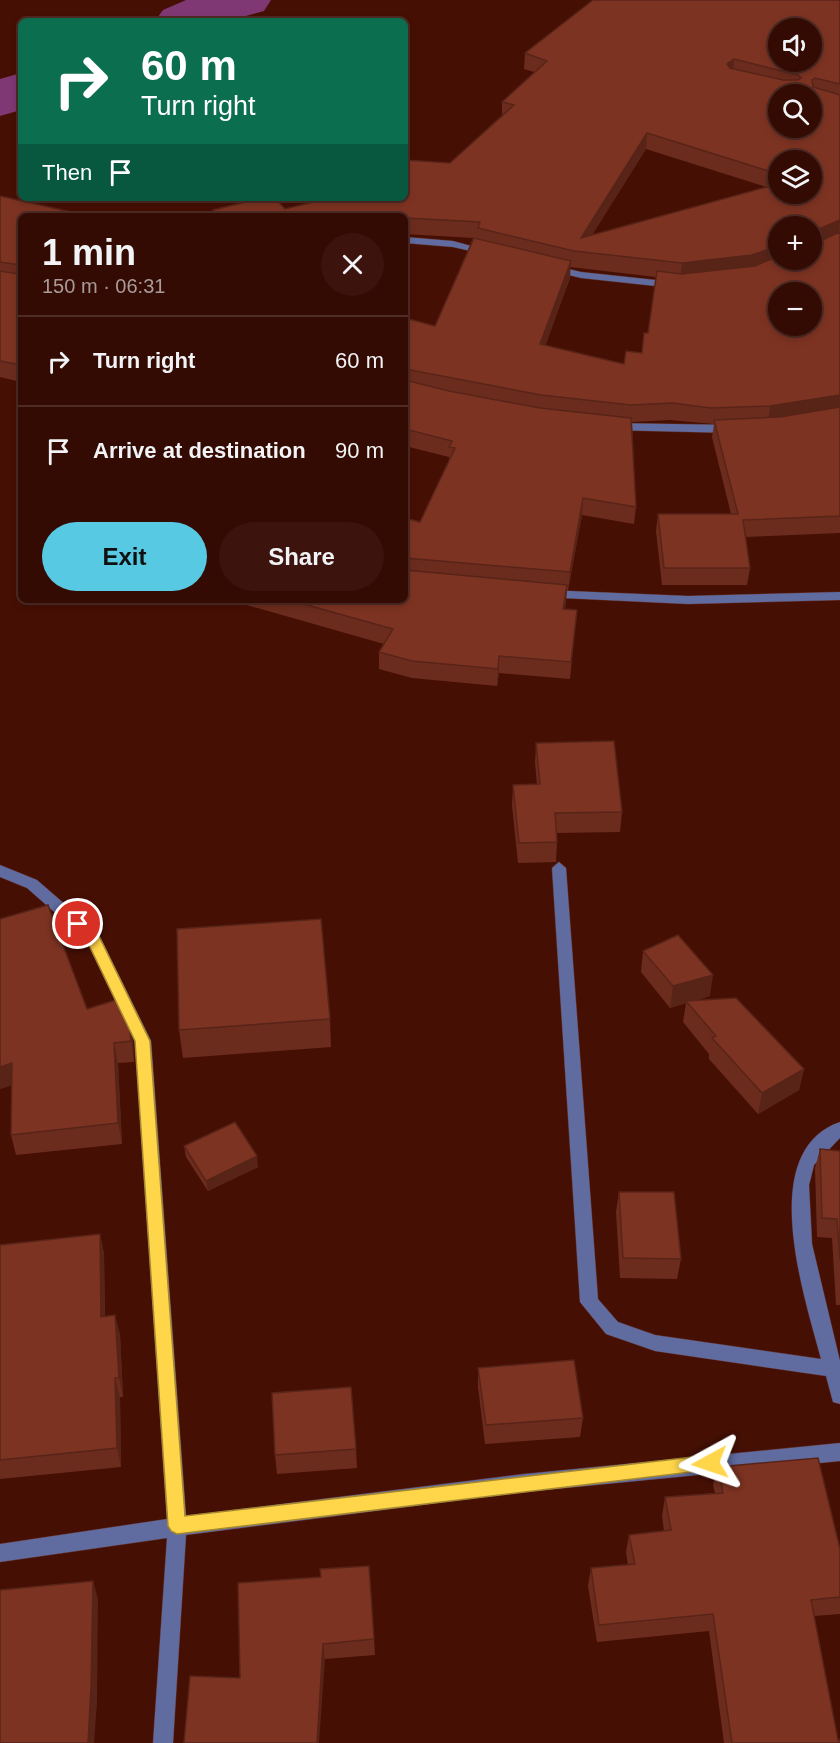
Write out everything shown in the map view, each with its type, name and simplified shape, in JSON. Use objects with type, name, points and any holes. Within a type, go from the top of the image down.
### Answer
[{"type":"street","points":[[408,240],[453,244],[497,254]]},
{"type":"street","points":[[539,265],[581,275],[626,281],[691,284]]},
{"type":"street","points":[[602,426],[747,429]]},
{"type":"street","points":[[533,593],[688,600],[840,596]]},
{"type":"street","points":[[560,868],[589,1302],[612,1328],[655,1343],[834,1369]]},
{"type":"street","points":[[0,871],[32,884],[93,937],[143,1041],[177,1526],[163,1743]]},
{"type":"street","points":[[840,1129],[827,1138],[805,1165],[798,1197],[800,1228],[840,1396]]},
{"type":"street","points":[[0,1553],[177,1526],[645,1469],[840,1452]]},
{"type":"building","points":[[593,0],[840,0],[840,84],[815,78],[812,80],[813,84],[768,84],[768,138],[822,138],[822,90],[840,95],[840,220],[822,228],[822,216],[768,216],[768,249],[752,255],[682,263],[574,251],[478,228],[480,222],[408,218],[408,213],[216,213],[213,210],[250,201],[278,201],[285,209],[317,201],[408,201],[408,160],[450,163],[514,105],[502,102],[547,61],[525,53]],"holes":[[[647,133],[768,171],[768,150],[822,150],[822,204],[768,204],[768,187],[581,238]]]},
{"type":"building","points":[[0,196],[76,213],[18,213],[18,265],[0,262]]},
{"type":"building","points":[[840,232],[840,395],[770,406],[711,408],[672,403],[631,405],[541,395],[408,370],[408,319],[435,326],[474,238],[571,261],[540,344],[624,364],[626,351],[642,353],[644,333],[648,333],[657,271],[682,274],[755,266],[768,260],[768,270],[822,270],[822,240]]},
{"type":"building","points":[[0,271],[18,274],[18,364],[0,361]]},
{"type":"building","points":[[408,381],[540,408],[631,418],[636,507],[583,498],[570,572],[408,558],[408,519],[420,522],[455,448],[449,447],[452,441],[408,430]]},
{"type":"building","points":[[840,407],[840,516],[743,520],[750,568],[664,568],[658,514],[738,514],[714,420],[780,417]]},
{"type":"building","points":[[408,570],[567,585],[563,609],[577,610],[571,662],[499,656],[498,669],[412,661],[379,652],[393,629],[300,603],[408,603]]},
{"type":"building","points":[[614,741],[622,812],[555,813],[557,842],[519,843],[513,785],[540,784],[536,743]]},
{"type":"building","points":[[48,905],[87,1009],[119,999],[129,1021],[131,1041],[114,1043],[118,1123],[11,1135],[12,1063],[0,1067],[0,919]]},
{"type":"building","points":[[321,919],[330,1019],[179,1030],[177,929]]},
{"type":"building","points":[[678,935],[713,975],[673,986],[643,951]]},
{"type":"building","points":[[736,998],[804,1069],[762,1093],[712,1038],[716,1036],[686,1001]]},
{"type":"building","points":[[235,1122],[257,1156],[206,1181],[184,1146]]},
{"type":"building","points":[[820,1149],[840,1151],[840,1260],[837,1219],[822,1218]]},
{"type":"building","points":[[619,1192],[674,1192],[681,1259],[623,1258]]},
{"type":"building","points":[[100,1234],[101,1317],[115,1315],[119,1378],[115,1378],[117,1448],[0,1460],[0,1245]]},
{"type":"building","points":[[574,1360],[583,1418],[486,1425],[478,1368]]},
{"type":"building","points":[[351,1387],[356,1449],[275,1455],[272,1393]]},
{"type":"building","points":[[818,1458],[840,1549],[840,1597],[811,1600],[840,1743],[732,1743],[713,1614],[599,1625],[591,1568],[635,1564],[629,1535],[671,1530],[665,1497],[723,1493],[718,1467]]},
{"type":"building","points":[[369,1566],[374,1639],[323,1644],[317,1743],[184,1743],[190,1676],[240,1678],[238,1583],[321,1577],[320,1569]]},
{"type":"building","points":[[93,1581],[88,1743],[0,1743],[0,1590]]},
{"type":"waterway","points":[[189,18],[212,8],[245,0]]},
{"type":"waterway","points":[[0,99],[18,91]]},
{"type":"route","points":[[78,924],[93,937],[143,1041],[177,1526],[622,1471],[710,1463]]}]
